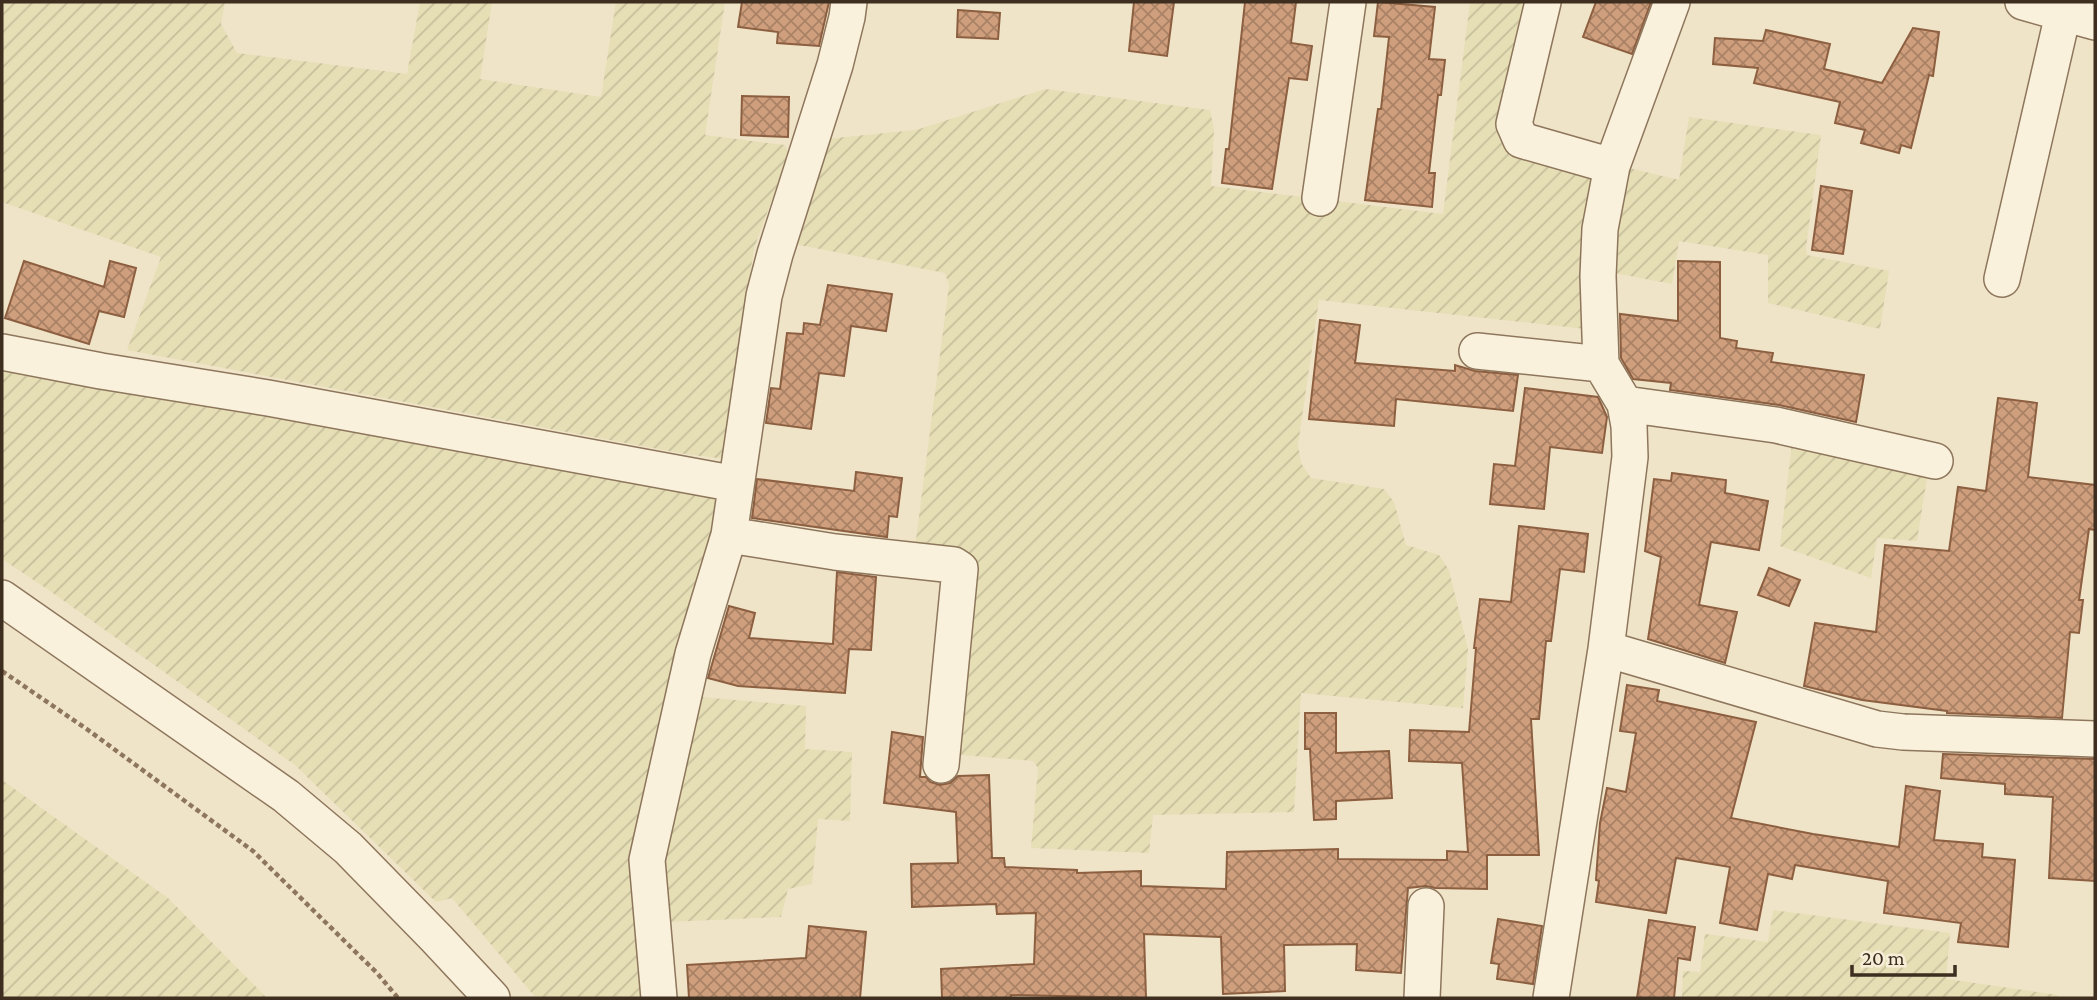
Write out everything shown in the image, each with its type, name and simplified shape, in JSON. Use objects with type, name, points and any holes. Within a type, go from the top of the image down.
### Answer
[{"type":"street","points":[[659,998],[647,860],[693,654],[729,535],[764,296],[835,65],[849,2]]},
{"type":"street","points":[[1320,198],[1348,2]]},
{"type":"street","points":[[1542,2],[1514,124],[1521,140],[1612,166]]},
{"type":"street","points":[[1551,998],[1606,649],[1630,457],[1625,404],[1601,364],[1598,276],[1600,229],[1612,166],[1672,2]]},
{"type":"street","points":[[2002,279],[2079,18],[2023,2]]},
{"type":"street","points":[[1477,351],[1601,364]]},
{"type":"street","points":[[2,352],[736,484]]},
{"type":"street","points":[[1625,404],[1776,425],[1935,461]]},
{"type":"street","points":[[729,535],[835,552],[954,565],[960,569],[941,765]]},
{"type":"street","points":[[2,598],[286,796],[348,848],[492,998]]},
{"type":"street","points":[[1606,649],[1877,729],[2095,739]]},
{"type":"street","points":[[1422,998],[1426,906]]},
{"type":"path","points":[[2,671],[88,730],[253,851],[377,973],[398,998]]},
{"type":"shaded area","points":[[2,2],[225,2],[221,24],[237,53],[407,74],[420,2],[492,2],[480,79],[601,97],[616,2],[725,2],[705,135],[785,145],[789,154],[754,248],[725,459],[685,454],[127,350],[161,257],[2,202]]},
{"type":"shaded area","points":[[1470,2],[1538,2],[1507,122],[1597,166],[1586,329],[1319,300],[1298,445],[1301,463],[1311,478],[1384,489],[1394,502],[1406,545],[1439,555],[1449,570],[1468,649],[1463,708],[1301,693],[1294,812],[1153,815],[1149,853],[1031,848],[1038,768],[1033,761],[950,754],[970,565],[915,547],[949,285],[945,273],[789,243],[825,139],[916,130],[1045,89],[1210,110],[1214,130],[1211,186],[1443,214]]},
{"type":"shaded area","points":[[1689,117],[1821,135],[1807,255],[1889,271],[1880,329],[1768,303],[1768,255],[1679,241],[1672,284],[1614,273],[1611,258],[1625,167],[1679,180]]},
{"type":"shaded area","points":[[6,363],[717,489],[714,532],[660,727],[647,998],[536,998],[452,898],[436,902],[295,765],[2,559],[2,379]]},
{"type":"shaded area","points":[[1793,434],[1929,465],[1917,541],[1877,538],[1871,578],[1780,546]]},
{"type":"shaded area","points":[[701,697],[806,706],[805,749],[852,752],[850,821],[818,819],[812,884],[788,889],[781,917],[668,922],[665,851]]},
{"type":"shaded area","points":[[2,780],[168,898],[267,998],[2,998]]},
{"type":"shaded area","points":[[1773,910],[1950,933],[1946,979],[2058,995],[2058,998],[1682,998],[1683,971],[1700,972],[1705,934],[1768,942]]},
{"type":"building","points":[[742,2],[829,2],[819,46],[777,43],[778,32],[738,27]]},
{"type":"building","points":[[1134,2],[1174,2],[1167,56],[1129,51]]},
{"type":"building","points":[[1245,2],[1296,2],[1291,43],[1312,46],[1307,80],[1289,78],[1272,189],[1222,183],[1226,149],[1229,149]]},
{"type":"building","points":[[1378,2],[1435,7],[1429,59],[1445,60],[1429,173],[1435,173],[1432,207],[1365,200],[1378,109],[1381,109],[1389,37],[1374,36]]},
{"type":"building","points":[[1596,2],[1651,2],[1632,54],[1583,37]]},
{"type":"building","points":[[958,10],[1000,13],[998,39],[957,37]]},
{"type":"building","points":[[1913,28],[1939,32],[1933,76],[1929,75],[1911,148],[1901,145],[1899,153],[1861,143],[1865,130],[1835,123],[1840,102],[1754,83],[1758,68],[1713,64],[1715,38],[1763,41],[1766,30],[1830,44],[1824,69],[1882,83]]},
{"type":"building","points":[[742,96],[789,97],[788,137],[741,135]]},
{"type":"building","points":[[1821,186],[1852,191],[1843,254],[1812,250]]},
{"type":"building","points":[[24,261],[104,287],[110,261],[136,268],[124,317],[99,311],[89,344],[5,318]]},
{"type":"building","points":[[1678,261],[1720,262],[1720,338],[1737,341],[1736,348],[1773,353],[1771,362],[1864,375],[1856,422],[1779,405],[1670,390],[1671,383],[1633,379],[1621,358],[1620,314],[1678,321]]},
{"type":"building","points":[[828,285],[892,294],[886,331],[851,326],[844,376],[819,373],[811,429],[766,423],[771,388],[780,389],[787,333],[803,334],[804,323],[820,325]]},
{"type":"building","points":[[1320,320],[1360,325],[1355,363],[1455,371],[1455,365],[1475,371],[1518,375],[1513,411],[1396,399],[1394,426],[1309,419]]},
{"type":"building","points":[[1525,388],[1598,397],[1607,417],[1602,453],[1550,447],[1544,509],[1490,504],[1494,464],[1515,466]]},
{"type":"building","points":[[1998,398],[2037,403],[2028,477],[2095,485],[2095,530],[2089,529],[2079,600],[2083,600],[2079,633],[2070,632],[2062,718],[1947,713],[1862,700],[1804,686],[1815,623],[1876,632],[1885,545],[1949,551],[1958,487],[1986,491]]},
{"type":"building","points":[[856,472],[902,478],[897,517],[889,516],[887,537],[752,518],[757,479],[854,491]]},
{"type":"building","points":[[1672,473],[1726,480],[1725,493],[1768,501],[1759,550],[1711,542],[1699,605],[1737,612],[1725,663],[1648,639],[1661,557],[1645,551],[1654,479],[1671,481]]},
{"type":"building","points":[[1519,526],[1588,534],[1584,572],[1560,569],[1551,641],[1546,641],[1539,719],[1531,719],[1539,855],[1487,855],[1487,889],[1426,886],[1408,888],[1401,973],[1356,970],[1357,944],[1284,945],[1285,991],[1223,994],[1221,937],[1144,934],[1146,998],[1011,995],[1011,998],[942,998],[941,969],[1034,964],[1036,913],[997,914],[996,904],[912,907],[911,864],[958,863],[956,812],[884,803],[892,732],[923,737],[920,777],[926,777],[930,782],[940,785],[950,783],[958,776],[989,775],[992,858],[1004,858],[1005,867],[1077,870],[1077,873],[1141,871],[1141,886],[1226,889],[1227,852],[1338,849],[1338,859],[1447,860],[1447,851],[1468,852],[1462,763],[1409,761],[1410,730],[1469,732],[1480,599],[1511,602]]},
{"type":"building","points":[[1769,568],[1800,580],[1789,606],[1758,595]]},
{"type":"building","points":[[837,572],[876,577],[871,650],[849,649],[845,693],[738,686],[708,678],[729,606],[755,613],[749,638],[833,644]]},
{"type":"building","points":[[1627,685],[1659,690],[1657,701],[1756,722],[1731,818],[1899,847],[1906,786],[1940,791],[1934,840],[1983,844],[1982,857],[2015,860],[2008,947],[1958,942],[1961,923],[1884,913],[1888,881],[1795,865],[1792,879],[1768,874],[1757,930],[1720,923],[1730,867],[1676,858],[1666,913],[1596,902],[1600,823],[1607,788],[1626,792],[1636,733],[1620,731]]},
{"type":"building","points":[[1305,713],[1336,713],[1336,753],[1389,751],[1392,798],[1336,801],[1336,819],[1314,820],[1310,749],[1305,749]]},
{"type":"building","points":[[1943,754],[2095,759],[2095,881],[2049,878],[2053,797],[2005,794],[2005,784],[1941,778]]},
{"type":"building","points":[[1498,919],[1542,926],[1533,984],[1497,979],[1499,964],[1491,963]]},
{"type":"building","points":[[1649,920],[1695,927],[1690,960],[1678,958],[1674,998],[1637,998]]},
{"type":"building","points":[[809,926],[866,932],[860,998],[689,998],[687,965],[806,958]]}]
